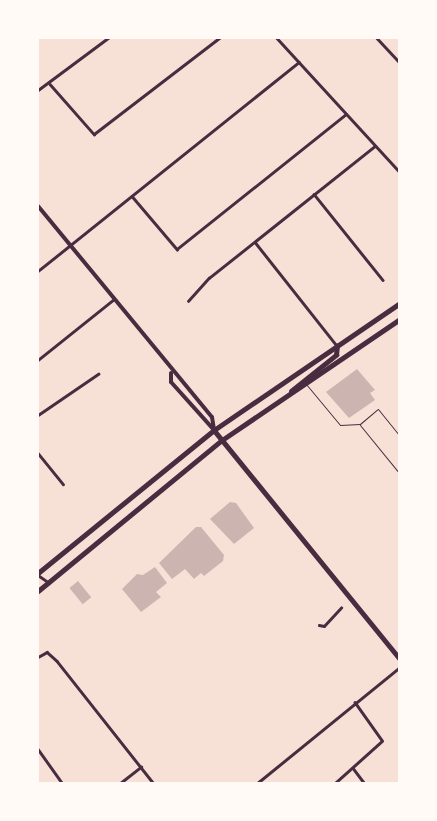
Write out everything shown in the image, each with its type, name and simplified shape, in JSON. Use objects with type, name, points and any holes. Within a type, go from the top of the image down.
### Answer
[{"type":"main road","points":[[38,206],[171,373],[179,376],[212,417],[214,430]]},
{"type":"main road","points":[[38,574],[214,430],[400,303]]},
{"type":"main road","points":[[38,591],[222,440],[400,319]]},
{"type":"main road","points":[[285,397],[336,356],[337,346]]},
{"type":"main road","points":[[171,373],[171,382],[214,430],[400,659]]},
{"type":"street","points":[[38,90],[50,84],[108,38]]},
{"type":"street","points":[[50,84],[94,134],[218,38]]},
{"type":"street","points":[[277,38],[400,172]]},
{"type":"street","points":[[377,38],[400,63]]},
{"type":"street","points":[[38,271],[299,62]]},
{"type":"street","points":[[132,196],[177,249],[346,114]]},
{"type":"street","points":[[188,301],[255,242],[375,146]]},
{"type":"street","points":[[314,194],[383,280]]},
{"type":"street","points":[[255,242],[337,346]]},
{"type":"street","points":[[38,360],[113,300]]},
{"type":"street","points":[[38,415],[98,374]]},
{"type":"street","points":[[38,453],[63,484]]},
{"type":"street","points":[[38,574],[48,582]]},
{"type":"street","points":[[319,624],[324,626],[341,608]]},
{"type":"street","points":[[38,657],[47,652],[154,784]]},
{"type":"street","points":[[256,784],[400,667]]},
{"type":"street","points":[[334,784],[382,741],[355,704]]},
{"type":"street","points":[[38,749],[63,784]]},
{"type":"street","points":[[119,784],[141,767]]},
{"type":"street","points":[[353,768],[365,784]]},
{"type":"lane","points":[[306,383],[340,425],[360,424],[378,409],[400,436]]},
{"type":"lane","points":[[360,424],[400,474]]},
{"type":"building","points":[[357,369],[375,390],[370,393],[375,400],[349,418],[326,392]]},
{"type":"building","points":[[230,502],[236,503],[254,528],[234,544],[210,519]]},
{"type":"building","points":[[196,527],[201,527],[224,555],[223,561],[204,576],[201,573],[194,579],[185,569],[172,579],[159,563]]},
{"type":"building","points":[[155,567],[167,583],[156,592],[161,597],[141,612],[122,589],[137,574],[143,575]]},
{"type":"building","points":[[78,581],[91,597],[83,604],[69,588]]}]
